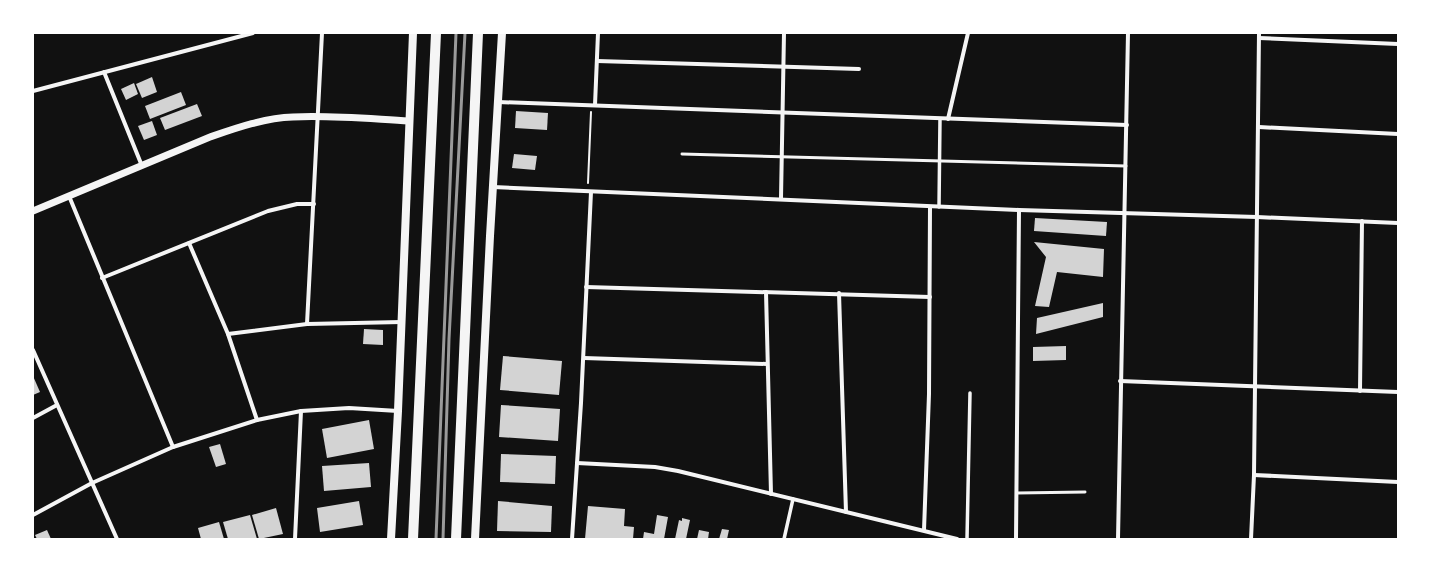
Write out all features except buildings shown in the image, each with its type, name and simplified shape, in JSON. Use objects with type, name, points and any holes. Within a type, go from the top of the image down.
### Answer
[{"type":"main road","points":[[391,539],[402,322],[413,33]]},
{"type":"main road","points":[[412,539],[436,33]]},
{"type":"main road","points":[[456,539],[478,33]]},
{"type":"main road","points":[[475,539],[502,33]]},
{"type":"street","points":[[33,91],[253,33]]},
{"type":"street","points":[[308,324],[322,33]]},
{"type":"street","points":[[593,105],[598,33]]},
{"type":"street","points":[[781,198],[784,33]]},
{"type":"street","points":[[948,119],[968,33]]},
{"type":"street","points":[[1118,539],[1128,33]]},
{"type":"street","points":[[1251,539],[1254,475],[1259,33]]},
{"type":"street","points":[[1259,38],[1398,44]]},
{"type":"street","points":[[597,61],[859,69]]},
{"type":"street","points":[[104,72],[142,166]]},
{"type":"street","points":[[498,102],[1127,125]]},
{"type":"street","points":[[33,211],[236,128],[264,121],[292,117],[318,117],[409,121]]},
{"type":"street","points":[[939,207],[940,119]]},
{"type":"street","points":[[1259,127],[1398,134]]},
{"type":"street","points":[[493,187],[589,192],[781,198],[930,207],[1398,223]]},
{"type":"street","points":[[572,539],[584,358],[589,192]]},
{"type":"street","points":[[69,196],[173,447]]},
{"type":"street","points":[[102,278],[281,207],[314,204]]},
{"type":"street","points":[[924,530],[929,394],[930,207]]},
{"type":"street","points":[[1016,539],[1019,210]]},
{"type":"street","points":[[1360,391],[1362,221]]},
{"type":"street","points":[[189,243],[228,334],[257,420]]},
{"type":"street","points":[[586,287],[839,293],[930,297]]},
{"type":"street","points":[[766,292],[771,494]]},
{"type":"street","points":[[839,293],[846,512]]},
{"type":"street","points":[[228,334],[308,324],[402,322]]},
{"type":"street","points":[[33,350],[117,539]]},
{"type":"street","points":[[584,358],[767,364]]},
{"type":"street","points":[[1120,381],[1255,385],[1398,392]]},
{"type":"street","points":[[967,539],[970,393]]},
{"type":"street","points":[[33,418],[57,405]]},
{"type":"street","points":[[33,515],[92,484],[173,447],[257,420],[301,411],[349,408],[398,411]]},
{"type":"street","points":[[295,539],[301,411]]},
{"type":"street","points":[[578,463],[655,467],[957,539]]},
{"type":"street","points":[[1254,475],[1398,482]]},
{"type":"street","points":[[784,539],[793,499]]},
{"type":"lane","points":[[682,154],[1126,166]]},
{"type":"lane","points":[[1017,493],[1084,492]]},
{"type":"path","points":[[589,192],[593,105]]},
{"type":"railway","points":[[436,539],[456,33]]},
{"type":"railway","points":[[443,539],[449,339],[465,33]]}]
